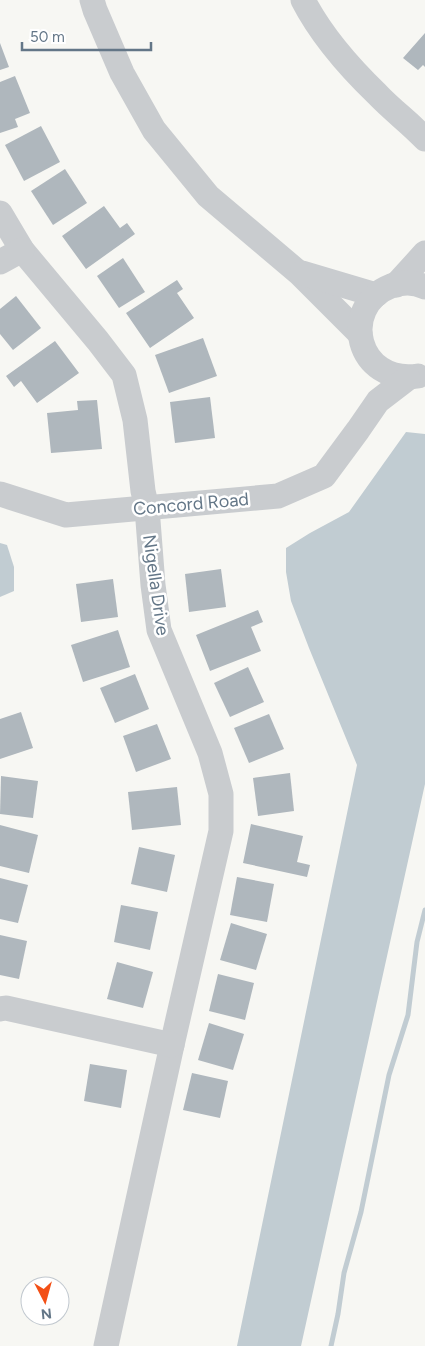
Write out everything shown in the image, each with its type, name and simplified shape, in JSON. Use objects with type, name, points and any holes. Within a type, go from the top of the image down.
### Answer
[{"type":"street","points":[[92,0],[122,73],[154,130],[208,196],[299,272],[360,334]]},
{"type":"street","points":[[303,0],[313,20],[346,62],[377,95],[425,139]]},
{"type":"street","name":"Nigella Drive","points":[[0,214],[22,250],[124,375],[135,420],[143,491],[147,508],[153,585],[159,630],[210,753],[221,794],[221,832],[106,1346]]},
{"type":"street","points":[[0,262],[22,250]]},
{"type":"street","points":[[417,376],[395,376],[383,371],[373,363],[364,350],[360,334],[361,320],[367,306],[425,254]]},
{"type":"street","points":[[299,272],[386,290],[409,283],[425,287]]},
{"type":"street","name":"Concord Road","points":[[358,430],[373,363]]},
{"type":"street","name":"Concord Road","points":[[0,494],[66,515],[278,496],[324,476],[378,401],[417,376]]},
{"type":"street","points":[[0,1009],[6,1008],[172,1045]]},
{"type":"shaded area","points":[[406,432],[425,434],[425,784],[301,1346],[237,1346],[357,765],[291,601],[286,572],[286,548],[349,512]]},
{"type":"shaded area","points":[[0,543],[7,545],[14,567],[14,591],[0,597]]},
{"type":"building","points":[[425,33],[425,67],[423,65],[418,70],[403,58]]},
{"type":"building","points":[[0,43],[9,67],[0,70]]},
{"type":"building","points":[[15,76],[30,113],[15,119],[18,127],[0,133],[0,82]]},
{"type":"building","points":[[41,126],[60,162],[24,181],[5,145]]},
{"type":"building","points":[[65,169],[87,203],[53,225],[31,191]]},
{"type":"building","points":[[104,206],[120,228],[127,223],[135,234],[86,269],[62,236]]},
{"type":"building","points":[[123,258],[145,292],[119,308],[97,276]]},
{"type":"building","points":[[177,280],[183,289],[177,293],[194,318],[150,348],[126,313]]},
{"type":"building","points":[[16,296],[41,328],[13,350],[0,334],[0,309]]},
{"type":"building","points":[[203,338],[217,376],[169,393],[155,355]]},
{"type":"building","points":[[55,341],[79,373],[37,403],[21,381],[14,387],[6,376]]},
{"type":"building","points":[[210,397],[215,438],[175,443],[170,402]]},
{"type":"building","points":[[97,400],[102,449],[51,453],[47,413],[78,410],[77,401]]},
{"type":"building","points":[[221,569],[226,607],[189,612],[185,574]]},
{"type":"building","points":[[113,579],[118,617],[81,622],[76,584]]},
{"type":"building","points":[[258,610],[263,622],[251,627],[261,651],[210,671],[196,635]]},
{"type":"building","points":[[118,630],[130,667],[83,682],[71,645]]},
{"type":"building","points":[[248,667],[264,702],[230,717],[214,683]]},
{"type":"building","points":[[135,674],[149,709],[115,723],[100,688]]},
{"type":"building","points":[[21,712],[33,748],[0,759],[0,719]]},
{"type":"building","points":[[269,714],[284,749],[249,763],[234,728]]},
{"type":"building","points":[[157,724],[171,759],[136,772],[123,736]]},
{"type":"building","points":[[290,773],[294,811],[258,816],[253,778]]},
{"type":"building","points":[[1,776],[38,781],[33,818],[0,814]]},
{"type":"building","points":[[177,787],[181,825],[132,830],[128,792]]},
{"type":"building","points":[[251,824],[303,836],[297,862],[310,865],[307,877],[243,863]]},
{"type":"building","points":[[0,825],[38,835],[29,873],[0,866]]},
{"type":"building","points":[[139,847],[175,855],[167,892],[131,884]]},
{"type":"building","points":[[237,877],[274,884],[267,922],[230,915]]},
{"type":"building","points":[[0,878],[28,885],[18,923],[0,919]]},
{"type":"building","points":[[121,905],[158,912],[150,950],[114,942]]},
{"type":"building","points":[[231,923],[267,934],[256,970],[220,960]]},
{"type":"building","points":[[0,935],[27,941],[19,979],[0,975]]},
{"type":"building","points":[[117,962],[153,972],[143,1008],[107,999]]},
{"type":"building","points":[[218,974],[254,983],[245,1020],[209,1011]]},
{"type":"building","points":[[209,1023],[244,1034],[233,1070],[198,1060]]},
{"type":"building","points":[[90,1064],[127,1070],[121,1108],[84,1101]]},
{"type":"building","points":[[192,1073],[228,1081],[220,1118],[183,1110]]},
{"type":"waterway","points":[[331,1346],[344,1273],[361,1212],[389,1075],[408,1015],[417,942],[425,910]]}]
